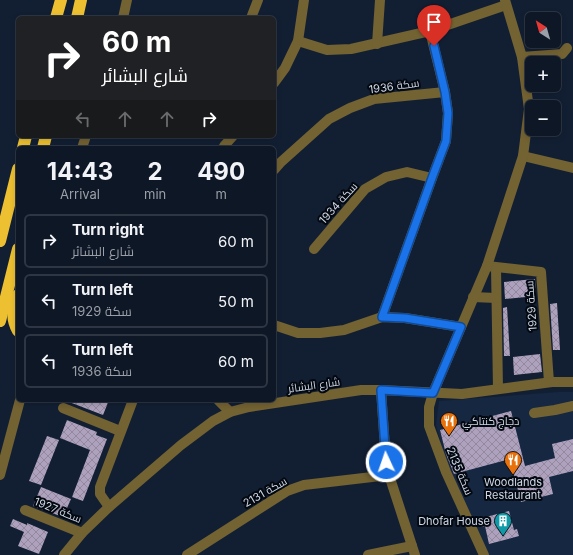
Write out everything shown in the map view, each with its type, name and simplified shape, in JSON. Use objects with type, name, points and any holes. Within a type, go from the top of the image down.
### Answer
[{"type":"highway","points":[[57,16],[61,0]]},
{"type":"highway","points":[[78,16],[82,0]]},
{"type":"highway","points":[[0,241],[16,177]]},
{"type":"highway","points":[[0,321],[16,257]]},
{"type":"highway","points":[[16,304],[13,317],[16,325]]},
{"type":"street","points":[[123,16],[127,0]]},
{"type":"street","points":[[253,16],[258,0]]},
{"type":"street","points":[[276,80],[285,68],[298,41],[304,0]]},
{"type":"street","points":[[377,44],[380,0]]},
{"type":"street","points":[[298,41],[327,50],[351,49],[430,31],[505,2],[522,57],[529,110],[523,156],[491,267],[473,297],[433,393]]},
{"type":"street","points":[[382,317],[446,141],[448,113],[445,92],[430,31]]},
{"type":"street","points":[[522,57],[562,54],[567,48]]},
{"type":"street","name":"سكة 1936","points":[[276,168],[329,119],[350,108],[374,99],[445,92]]},
{"type":"street","points":[[224,146],[231,138]]},
{"type":"street","points":[[523,156],[573,168]]},
{"type":"street","name":"سكة 1934","points":[[314,249],[365,189],[386,177],[407,172],[432,178]]},
{"type":"street","points":[[491,267],[496,298],[498,389]]},
{"type":"street","name":"سكة 1929","points":[[491,267],[541,272],[549,382]]},
{"type":"street","points":[[473,297],[496,298]]},
{"type":"street","points":[[276,326],[298,333],[320,333],[344,330],[382,317],[405,318],[461,327]]},
{"type":"street","name":"شارع البشائر","points":[[64,555],[82,533],[109,506],[181,444],[213,421],[230,412],[249,407],[361,390],[462,394],[549,382],[573,382]]},
{"type":"street","points":[[368,555],[413,551],[386,462],[381,390]]},
{"type":"street","name":"سكة 2135","points":[[433,393],[429,407],[429,426],[446,472],[484,555]]},
{"type":"street","points":[[0,475],[19,402]]},
{"type":"street","points":[[109,506],[100,494],[100,487],[132,402]]},
{"type":"street","points":[[220,402],[230,412]]},
{"type":"street","points":[[534,413],[573,406]]},
{"type":"street","points":[[63,408],[120,431]]},
{"type":"street","name":"سكة 2131","points":[[187,555],[287,491],[304,485],[389,475]]},
{"type":"street","name":"سكة 1927","points":[[25,510],[82,533]]},
{"type":"shaded area","points":[[573,392],[573,555],[489,555],[445,459],[436,425],[439,401]]},
{"type":"building","points":[[535,279],[536,296],[505,299],[504,282]]},
{"type":"building","points":[[557,303],[560,350],[553,350],[550,304]]},
{"type":"building","points":[[507,307],[510,356],[504,356],[503,308]]},
{"type":"building","points":[[540,354],[542,372],[514,375],[513,357]]},
{"type":"building","points":[[69,402],[108,402],[103,415]]},
{"type":"building","points":[[511,411],[525,466],[555,458],[552,444],[573,439],[573,471],[549,477],[553,494],[521,502],[510,459],[454,474],[446,454],[440,430]]},
{"type":"building","points":[[67,420],[97,432],[96,435],[107,439],[83,501],[72,497],[90,450],[60,438]]},
{"type":"building","points":[[47,436],[59,440],[41,485],[29,481]]},
{"type":"building","points":[[41,487],[71,499],[63,517],[33,506]]},
{"type":"building","points":[[509,511],[514,530],[517,529],[519,536],[489,544],[485,526],[481,527],[478,519]]},
{"type":"building","points":[[13,519],[48,532],[39,554],[18,546],[24,532],[10,526]]},
{"type":"place","name":"دجاج كنتاكي","points":[[449,436]]},
{"type":"place","name":"Woodlands Restaurant","points":[[513,475]]},
{"type":"place","name":"Dhofar House","points":[[503,536]]},
{"type":"route","points":[[386,462],[381,390],[433,393],[461,327],[405,318],[382,317],[446,141],[448,113],[445,92],[434,46]]}]
